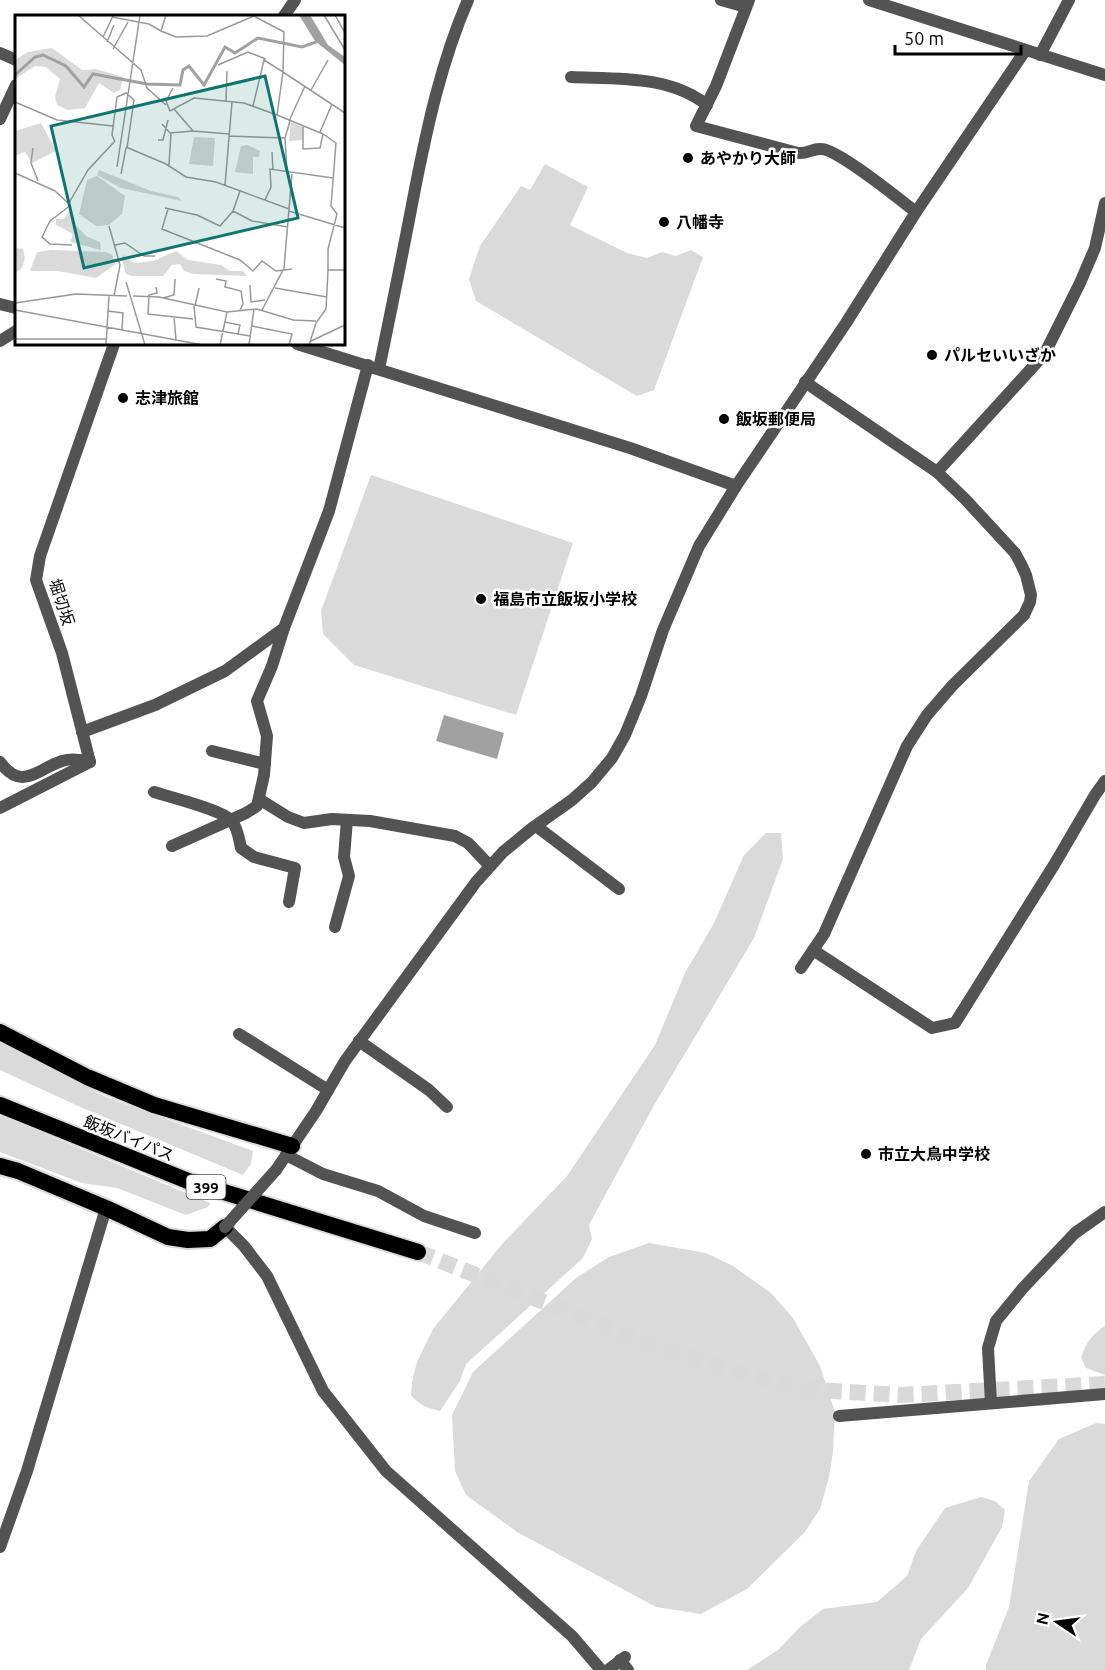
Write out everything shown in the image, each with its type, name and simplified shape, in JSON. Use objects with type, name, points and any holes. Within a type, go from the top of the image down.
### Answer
[{"type":"highway","points":[[0,1032],[87,1077],[154,1105],[289,1151]]},
{"type":"highway","name":"飯坂バイパス","points":[[0,1105],[188,1181],[418,1252]]},
{"type":"highway","points":[[0,1166],[18,1171],[106,1208],[168,1237],[188,1240],[210,1239],[225,1227]]},
{"type":"street","points":[[285,15],[295,0]]},
{"type":"street","points":[[172,846],[257,806],[264,775],[267,736],[258,701],[329,511],[374,367],[438,86],[451,43],[468,0]]},
{"type":"street","points":[[721,0],[747,4],[726,63],[696,126],[798,153],[806,154],[818,149],[827,150],[854,165],[916,212]]},
{"type":"street","points":[[869,0],[1105,75]]},
{"type":"street","points":[[1040,56],[1069,0]]},
{"type":"street","points":[[601,1670],[572,1636],[386,1471],[323,1391],[267,1276],[244,1246],[225,1227],[276,1170],[359,1041],[490,866],[503,852],[572,800],[592,782],[612,758],[625,735],[663,630],[699,546],[916,212],[1025,51]]},
{"type":"street","points":[[0,52],[15,60]]},
{"type":"street","points":[[571,78],[653,82],[687,92],[706,105]]},
{"type":"street","points":[[0,119],[15,87]]},
{"type":"street","points":[[937,472],[1047,349],[1095,248],[1105,203]]},
{"type":"street","points":[[0,304],[15,308]]},
{"type":"street","points":[[0,341],[15,332]]},
{"type":"street","name":"堀切坂","points":[[90,762],[62,652],[36,580],[37,566],[114,345]]},
{"type":"street","points":[[300,345],[630,448],[736,486]]},
{"type":"street","points":[[801,968],[824,934],[907,746],[927,715],[952,686],[1024,615],[1030,602],[1030,589],[1026,575],[1015,554],[965,499],[937,472],[805,382]]},
{"type":"street","points":[[82,732],[155,705],[225,671],[284,628]]},
{"type":"street","points":[[212,751],[265,764]]},
{"type":"street","points":[[0,762],[15,776],[26,778],[61,761],[79,758],[90,762]]},
{"type":"street","points":[[0,808],[90,762]]},
{"type":"street","points":[[813,950],[932,1028],[955,1023],[1105,781]]},
{"type":"street","points":[[154,792],[217,812],[231,820],[238,833],[241,848],[254,857],[295,868],[289,902]]},
{"type":"street","points":[[259,799],[288,817],[304,823],[332,819],[370,821],[455,836],[468,843],[490,866]]},
{"type":"street","points":[[335,927],[349,876],[344,857],[347,820]]},
{"type":"street","points":[[537,826],[620,889]]},
{"type":"street","points":[[239,1034],[328,1090]]},
{"type":"street","points":[[359,1041],[429,1090],[447,1107]]},
{"type":"street","points":[[289,1151],[323,1174],[378,1191],[424,1216],[475,1233]]},
{"type":"street","points":[[0,1547],[27,1471],[106,1208]]},
{"type":"street","points":[[992,1403],[988,1348],[996,1321],[1023,1288],[1075,1233],[1105,1212]]},
{"type":"street","points":[[839,1416],[1105,1394]]},
{"type":"street","points":[[608,1670],[624,1662]]},
{"type":"shaded area","points":[[545,164],[588,187],[570,225],[627,253],[647,258],[662,252],[676,256],[691,250],[703,257],[654,390],[637,396],[476,301],[469,279],[480,246],[521,186],[530,190]]},
{"type":"shaded area","points":[[371,475],[573,543],[516,715],[354,665],[323,634],[321,611]]},
{"type":"shaded area","points":[[444,715],[504,733],[497,759],[436,741]]},
{"type":"shaded area","points":[[766,833],[781,833],[783,859],[754,938],[653,1107],[589,1225],[592,1239],[583,1258],[466,1364],[460,1381],[440,1411],[420,1404],[411,1395],[412,1382],[417,1362],[433,1329],[503,1243],[567,1176],[655,1045],[685,973],[714,923],[744,855]]},
{"type":"shaded area","points":[[0,1043],[106,1097],[253,1151],[251,1164],[243,1175],[78,1106],[0,1070]]},
{"type":"shaded area","points":[[0,1115],[210,1203],[208,1207],[186,1215],[117,1188],[82,1183],[0,1152]]},
{"type":"shaded area","points":[[649,1243],[706,1253],[733,1266],[771,1293],[793,1318],[820,1366],[835,1412],[833,1452],[820,1509],[804,1533],[747,1589],[701,1614],[656,1607],[517,1532],[466,1495],[455,1471],[452,1415],[473,1372],[576,1278],[609,1257]]},
{"type":"shaded area","points":[[1105,1326],[1105,1375],[1086,1368],[1081,1358],[1090,1340]]},
{"type":"shaded area","points":[[1096,1423],[1105,1424],[1105,1670],[986,1670],[1009,1607],[1029,1481],[1059,1439]]},
{"type":"shaded area","points":[[981,1497],[995,1501],[1005,1510],[1002,1527],[968,1588],[921,1639],[909,1670],[747,1670],[778,1650],[800,1627],[823,1609],[877,1602],[907,1576],[916,1551],[945,1508]]},
{"type":"tunnel","points":[[418,1252],[617,1331],[712,1365],[801,1389],[901,1395],[1105,1384]]},
{"type":"place","name":"あやかり大師","points":[[688,158]]},
{"type":"place","name":"八幡寺","points":[[664,222]]},
{"type":"place","name":"パルセいいざか","points":[[932,355]]},
{"type":"place","name":"志津旅館","points":[[123,398]]},
{"type":"place","name":"飯坂郵便局","points":[[724,419]]},
{"type":"place","name":"福島市立飯坂小学校","points":[[481,599]]},
{"type":"place","name":"市立大鳥中学校","points":[[866,1154]]}]
